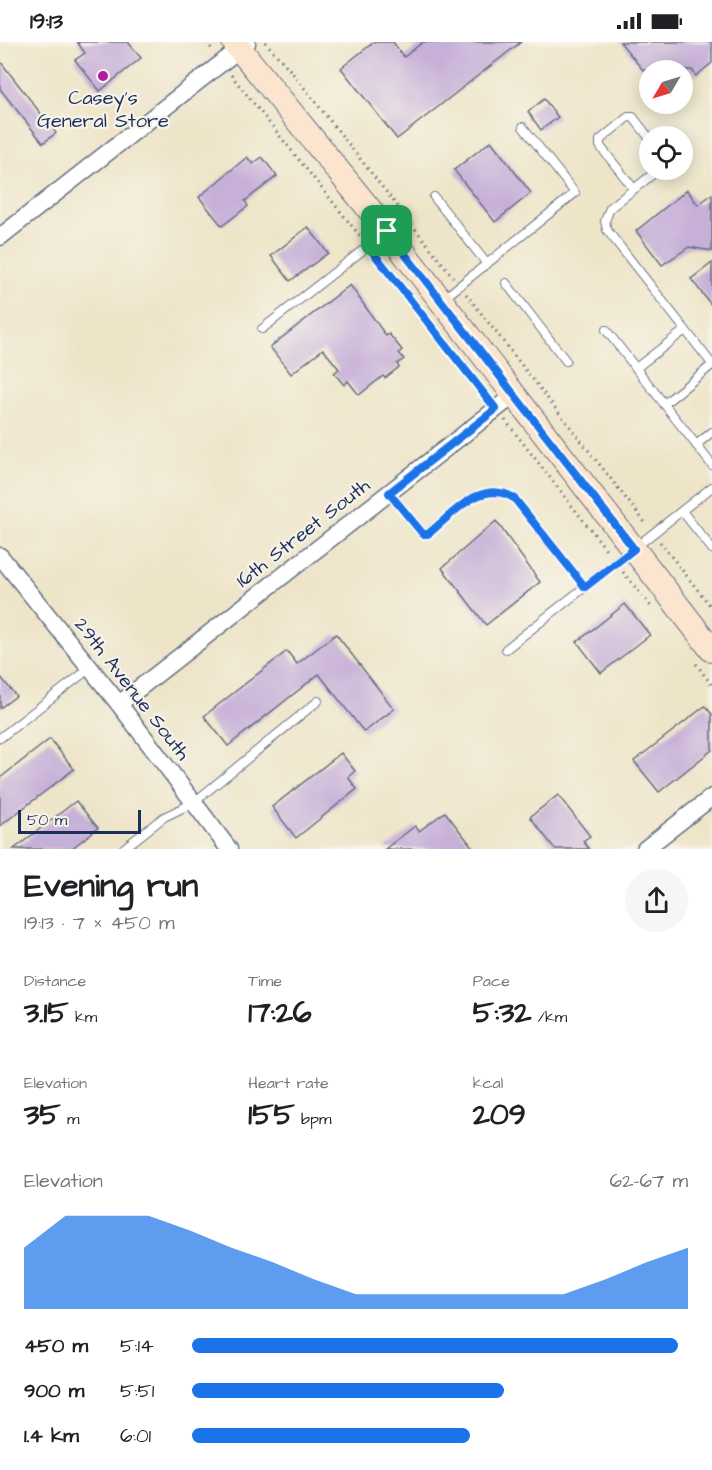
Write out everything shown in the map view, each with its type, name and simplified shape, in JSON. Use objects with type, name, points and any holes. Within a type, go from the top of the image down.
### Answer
[{"type":"street","points":[[0,237],[236,49],[377,239],[441,301],[505,402],[701,653]]},
{"type":"street","name":"16th Street South","points":[[118,704],[505,402]]},
{"type":"street","name":"29th Avenue South","points":[[0,556],[90,668],[229,849]]},
{"type":"street","points":[[645,849],[712,796]]},
{"type":"lane","points":[[634,189],[600,146],[600,140],[628,117],[633,117],[640,126]]},
{"type":"lane","points":[[441,301],[575,193],[523,127]]},
{"type":"lane","points":[[645,180],[610,208],[605,221],[607,230],[712,364],[664,404]]},
{"type":"lane","points":[[434,196],[487,264]]},
{"type":"lane","points":[[262,329],[377,239]]},
{"type":"lane","points":[[506,283],[566,361]]},
{"type":"lane","points":[[606,330],[712,465]]},
{"type":"lane","points":[[636,368],[685,330]]},
{"type":"lane","points":[[696,445],[712,432]]},
{"type":"lane","points":[[507,649],[712,487]]},
{"type":"lane","points":[[389,493],[423,534],[428,534],[478,494],[490,490],[503,491],[514,498],[585,587]]},
{"type":"lane","points":[[682,511],[712,547]]},
{"type":"lane","points":[[0,738],[90,668]]},
{"type":"lane","points":[[123,849],[164,817],[193,802],[318,701]]},
{"type":"path","points":[[207,42],[236,49],[377,239],[625,556],[653,610]]},
{"type":"path","points":[[265,42],[291,71],[712,608]]},
{"type":"path","points":[[701,653],[712,685]]},
{"type":"building","name":"Casey's General Store","points":[[77,42],[128,42],[141,58],[100,91],[75,60],[85,53]]},
{"type":"building","points":[[374,42],[393,42],[404,57],[423,42],[521,42],[397,139],[341,68]]},
{"type":"building","points":[[620,42],[712,42],[712,63],[696,76],[693,72],[693,60],[639,60],[639,65]]},
{"type":"building","points":[[0,61],[56,133],[43,143],[0,89]]},
{"type":"building","points":[[544,99],[558,117],[541,130],[528,112]]},
{"type":"building","points":[[491,141],[531,193],[495,222],[454,170]]},
{"type":"building","points":[[247,157],[253,164],[262,157],[277,176],[245,201],[248,206],[222,226],[199,197]]},
{"type":"building","points":[[687,190],[698,205],[712,194],[712,251],[689,247],[662,265],[636,231]]},
{"type":"building","points":[[308,227],[328,253],[290,281],[271,256]]},
{"type":"building","points":[[712,263],[712,306],[691,279]]},
{"type":"building","points":[[350,285],[386,336],[389,334],[402,350],[399,353],[404,359],[397,364],[399,367],[385,378],[383,376],[359,395],[348,381],[344,385],[334,373],[339,369],[323,349],[291,374],[270,347]]},
{"type":"building","points":[[496,521],[540,582],[486,625],[442,568]]},
{"type":"building","points":[[625,604],[650,635],[601,673],[577,642]]},
{"type":"building","points":[[336,634],[394,709],[364,732],[319,674],[228,746],[204,716],[287,651],[297,664]]},
{"type":"building","points":[[0,676],[16,696],[0,708]]},
{"type":"building","points":[[705,706],[712,714],[712,750],[659,792],[634,761]]},
{"type":"building","points":[[50,739],[74,769],[0,826],[0,778]]},
{"type":"building","points":[[341,753],[355,771],[348,777],[357,789],[296,838],[272,807]]},
{"type":"building","points":[[558,795],[590,836],[583,841],[589,849],[555,849],[530,817]]},
{"type":"building","points":[[76,801],[98,828],[71,849],[14,849]]},
{"type":"building","points":[[445,812],[474,849],[385,849],[415,826],[419,831]]},
{"type":"place","name":"Casey's General Store","points":[[103,76]]},
{"type":"route","points":[[387,231],[634,549],[585,587],[514,498],[503,491],[490,490],[478,494],[428,534],[423,534],[389,493],[496,409],[368,246],[387,231]]}]
